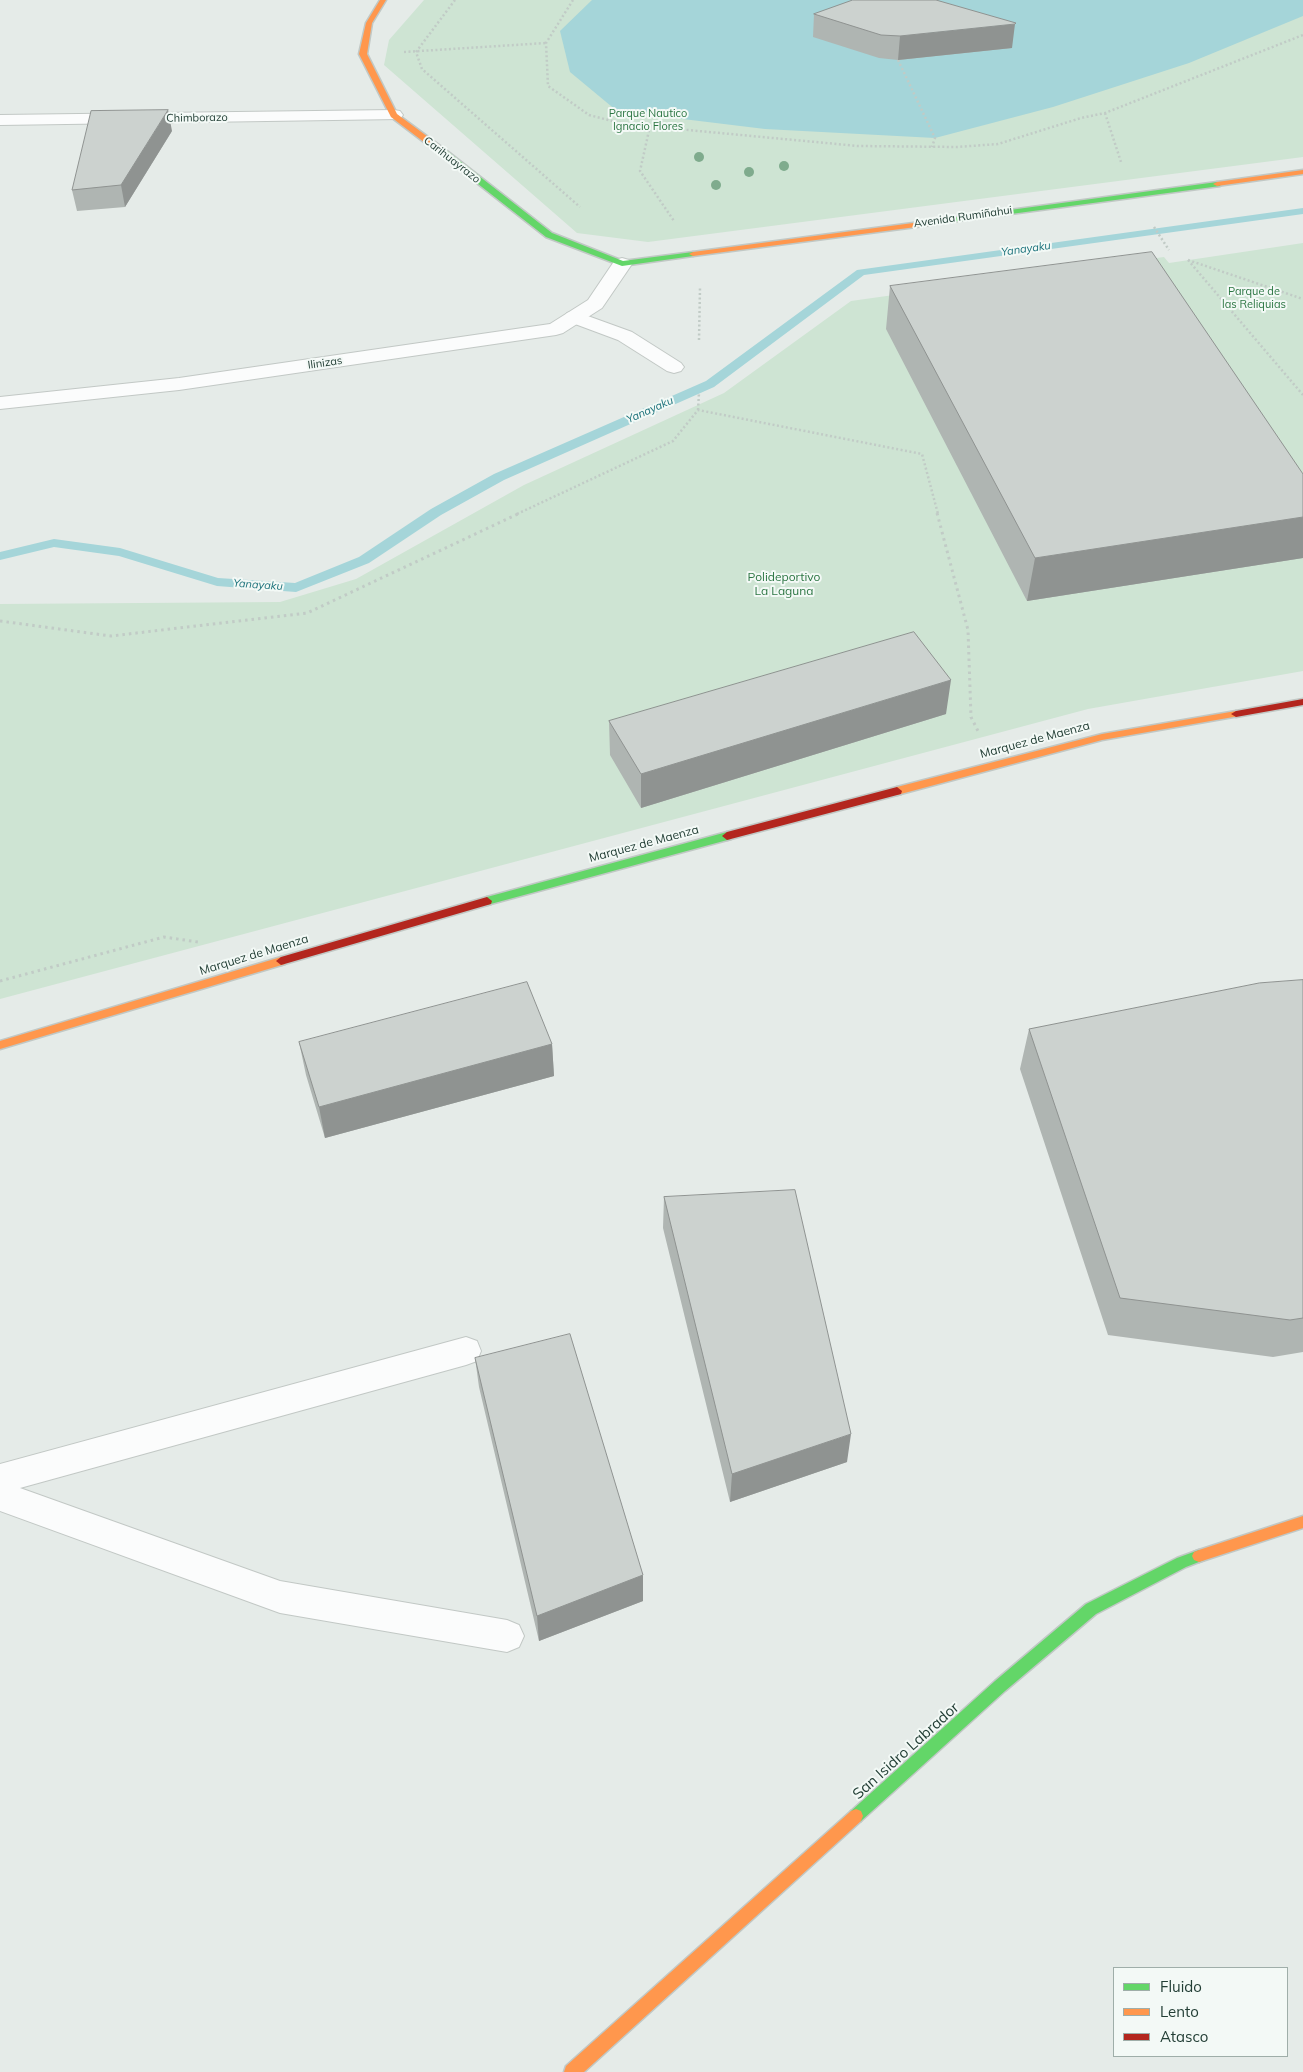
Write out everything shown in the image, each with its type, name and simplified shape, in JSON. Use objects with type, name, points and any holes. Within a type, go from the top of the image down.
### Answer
[{"type":"street","points":[[363,54],[369,23],[383,0]]},
{"type":"street","name":"Carihuayrazo","points":[[363,54],[394,115],[549,235],[622,264]]},
{"type":"street","name":"Chimborazo","points":[[0,120],[394,115]]},
{"type":"street","name":"Avenida Rumiñahui","points":[[622,264],[1303,172]]},
{"type":"street","name":"Ilinizas","points":[[0,403],[179,384],[556,329],[595,304],[622,264]]},
{"type":"street","points":[[574,317],[625,336],[674,367]]},
{"type":"street","name":"Marquez de Maenza","points":[[0,1045],[400,925],[649,856],[997,764],[1102,737],[1303,702]]},
{"type":"street","points":[[0,1479],[466,1351]]},
{"type":"street","points":[[0,1496],[280,1597],[507,1636]]},
{"type":"street","name":"San Isidro Labrador","points":[[572,2072],[1000,1686],[1091,1610],[1182,1562],[1303,1522]]},
{"type":"path","points":[[416,52],[454,0]]},
{"type":"path","points":[[573,0],[546,43],[548,86],[589,115],[624,124],[858,146],[932,147],[998,144],[1106,112],[1303,35]]},
{"type":"path","points":[[363,54],[546,43]]},
{"type":"path","points":[[416,52],[422,69],[582,208]]},
{"type":"path","points":[[898,60],[935,138],[932,147]]},
{"type":"path","points":[[1106,112],[1132,194]]},
{"type":"path","points":[[650,126],[640,172],[674,221],[665,223]]},
{"type":"path","points":[[1150,222],[1169,250]]},
{"type":"path","points":[[690,256],[700,277],[699,344]]},
{"type":"path","points":[[1303,298],[1188,260],[1303,395]]},
{"type":"path","points":[[0,621],[111,636],[307,613],[673,441],[698,410],[922,454],[968,630],[971,717],[997,764]]},
{"type":"path","points":[[0,981],[164,937],[202,942]]},
{"type":"green space","name":"Parque Nautico Ignacio Flores","points":[[424,0],[1303,0],[1303,157],[648,242],[577,233],[384,65],[389,40]]},
{"type":"green space","name":"Polideportivo La Laguna","points":[[1303,243],[1303,671],[1088,709],[0,999],[0,604],[280,602],[356,579],[524,485],[724,393],[851,301],[1164,257],[1169,263]]},
{"type":"water","name":"Parque Nautico Ignacio Flores","points":[[592,0],[1303,0],[1303,16],[1189,63],[1053,107],[935,138],[765,129],[617,111],[570,72],[560,31]]},
{"type":"building","points":[[853,0],[936,0],[1016,23],[900,36],[881,35],[814,14]]},
{"type":"building","points":[[168,110],[121,185],[72,190],[91,111]]},
{"type":"building","points":[[1152,252],[1303,474],[1303,517],[1035,558],[890,286]]},
{"type":"building","points":[[914,632],[951,680],[641,774],[609,721]]},
{"type":"building","points":[[1303,980],[1303,1318],[1290,1320],[1120,1298],[1029,1029],[1259,983]]},
{"type":"building","points":[[527,982],[552,1044],[319,1107],[299,1042]]},
{"type":"building","points":[[795,1190],[851,1434],[732,1474],[664,1197]]},
{"type":"building","points":[[570,1334],[643,1575],[537,1616],[475,1358]]},
{"type":"waterway","name":"Yanayaku","points":[[0,556],[54,543],[120,552],[217,582],[296,588],[364,560],[436,512],[499,477],[710,384],[861,272],[1303,211]]},
{"type":"traffic: fast","points":[[444,153],[549,235],[622,264],[693,254]]},
{"type":"traffic: fast","points":[[936,222],[1217,184]]},
{"type":"traffic: fast","points":[[487,901],[727,836]]},
{"type":"traffic: fast","points":[[856,1816],[1000,1686],[1091,1609],[1182,1562],[1199,1556]]},
{"type":"traffic: slow","points":[[383,0],[369,23],[363,54],[394,115],[444,153]]},
{"type":"traffic: slow","points":[[1217,184],[1303,172]]},
{"type":"traffic: slow","points":[[693,254],[936,222]]},
{"type":"traffic: slow","points":[[897,791],[1102,737],[1236,714]]},
{"type":"traffic: slow","points":[[0,1045],[281,961]]},
{"type":"traffic: slow","points":[[1199,1556],[1303,1522]]},
{"type":"traffic: slow","points":[[572,2072],[856,1816]]},
{"type":"traffic: jam","points":[[1236,714],[1303,702]]},
{"type":"traffic: jam","points":[[727,836],[897,791]]},
{"type":"traffic: jam","points":[[281,961],[487,901]]},
{"type":"park label","name":"Parque de las Reliquias","points":[[1254,298]]}]
